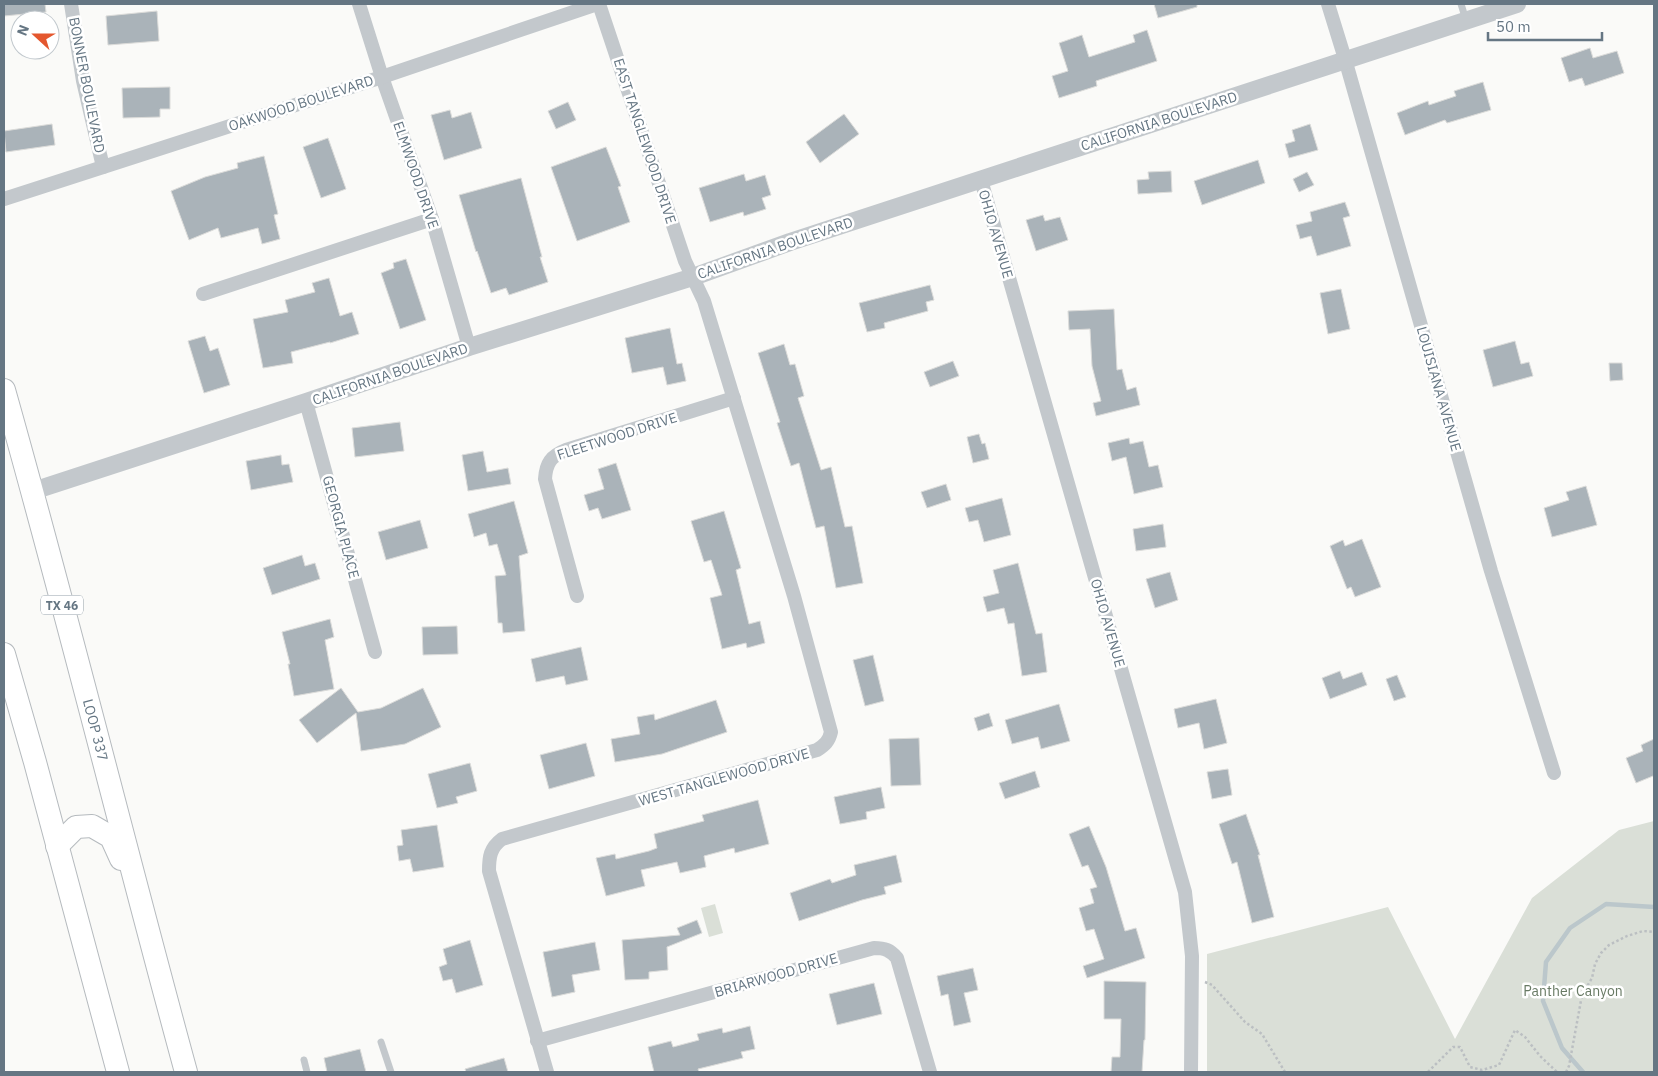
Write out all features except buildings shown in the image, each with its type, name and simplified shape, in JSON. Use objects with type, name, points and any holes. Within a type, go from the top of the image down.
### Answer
[{"type":"main road","name":"LOOP 337","points":[[4,390],[33,491],[139,901],[186,1072]]},
{"type":"main road","points":[[4,654],[118,1072]]},
{"type":"main road","points":[[57,846],[76,827],[92,826],[111,837],[139,901]]},
{"type":"street","name":"BONNER BOULEVARD","points":[[71,4],[83,81],[103,167]]},
{"type":"street","name":"ELMWOOD DRIVE","points":[[359,4],[382,77],[432,219],[469,347]]},
{"type":"street","name":"OAKWOOD BOULEVARD","points":[[4,199],[382,77],[598,4]]},
{"type":"street","name":"EAST TANGLEWOOD DRIVE","points":[[598,4],[684,261],[693,277]]},
{"type":"street","name":"LOUISIANA AVENUE","points":[[1328,4],[1492,577],[1554,773]]},
{"type":"street","name":"CALIFORNIA BOULEVARD","points":[[33,491],[469,347],[693,277],[790,242],[1345,59],[1464,12],[1517,4]]},
{"type":"street","name":"OHIO AVENUE","points":[[981,180],[1185,892],[1192,956],[1191,1072]]},
{"type":"street","points":[[203,294],[432,219]]},
{"type":"street","name":"WEST TANGLEWOOD DRIVE","points":[[546,1072],[490,871],[490,852],[495,845],[502,839],[817,750],[825,746],[831,732],[794,596],[734,398],[704,301],[693,277]]},
{"type":"street","name":"FLEETWOOD DRIVE","points":[[577,596],[544,479],[545,467],[550,460],[556,454],[566,450],[734,398]]},
{"type":"street","name":"GEORGIA PLACE","points":[[306,402],[375,652]]},
{"type":"street","name":"BRIARWOOD DRIVE","points":[[537,1042],[874,948],[884,948],[897,958],[930,1072]]},
{"type":"lane","points":[[381,1042],[391,1072]]},
{"type":"lane","points":[[304,1060],[307,1072]]},
{"type":"path","points":[[1566,1072],[1569,1066],[1582,995],[1592,978],[1595,964],[1601,953],[1609,944],[1627,936],[1643,931],[1654,932]]},
{"type":"path","points":[[1192,980],[1207,982],[1212,985],[1245,1022],[1262,1034],[1285,1072]]},
{"type":"path","points":[[1428,1072],[1453,1047],[1460,1047],[1470,1067],[1482,1070],[1499,1065],[1515,1030],[1526,1037],[1540,1056],[1557,1072]]},
{"type":"green space","name":"Panther Canyon","points":[[1654,821],[1654,1072],[1207,1072],[1207,954],[1388,907],[1455,1039],[1532,898],[1619,830]]},
{"type":"green space","points":[[715,904],[723,933],[709,937],[701,908]]},
{"type":"waterway","points":[[1583,1072],[1562,1048],[1543,1001],[1546,962],[1570,928],[1606,904],[1654,907]]}]
